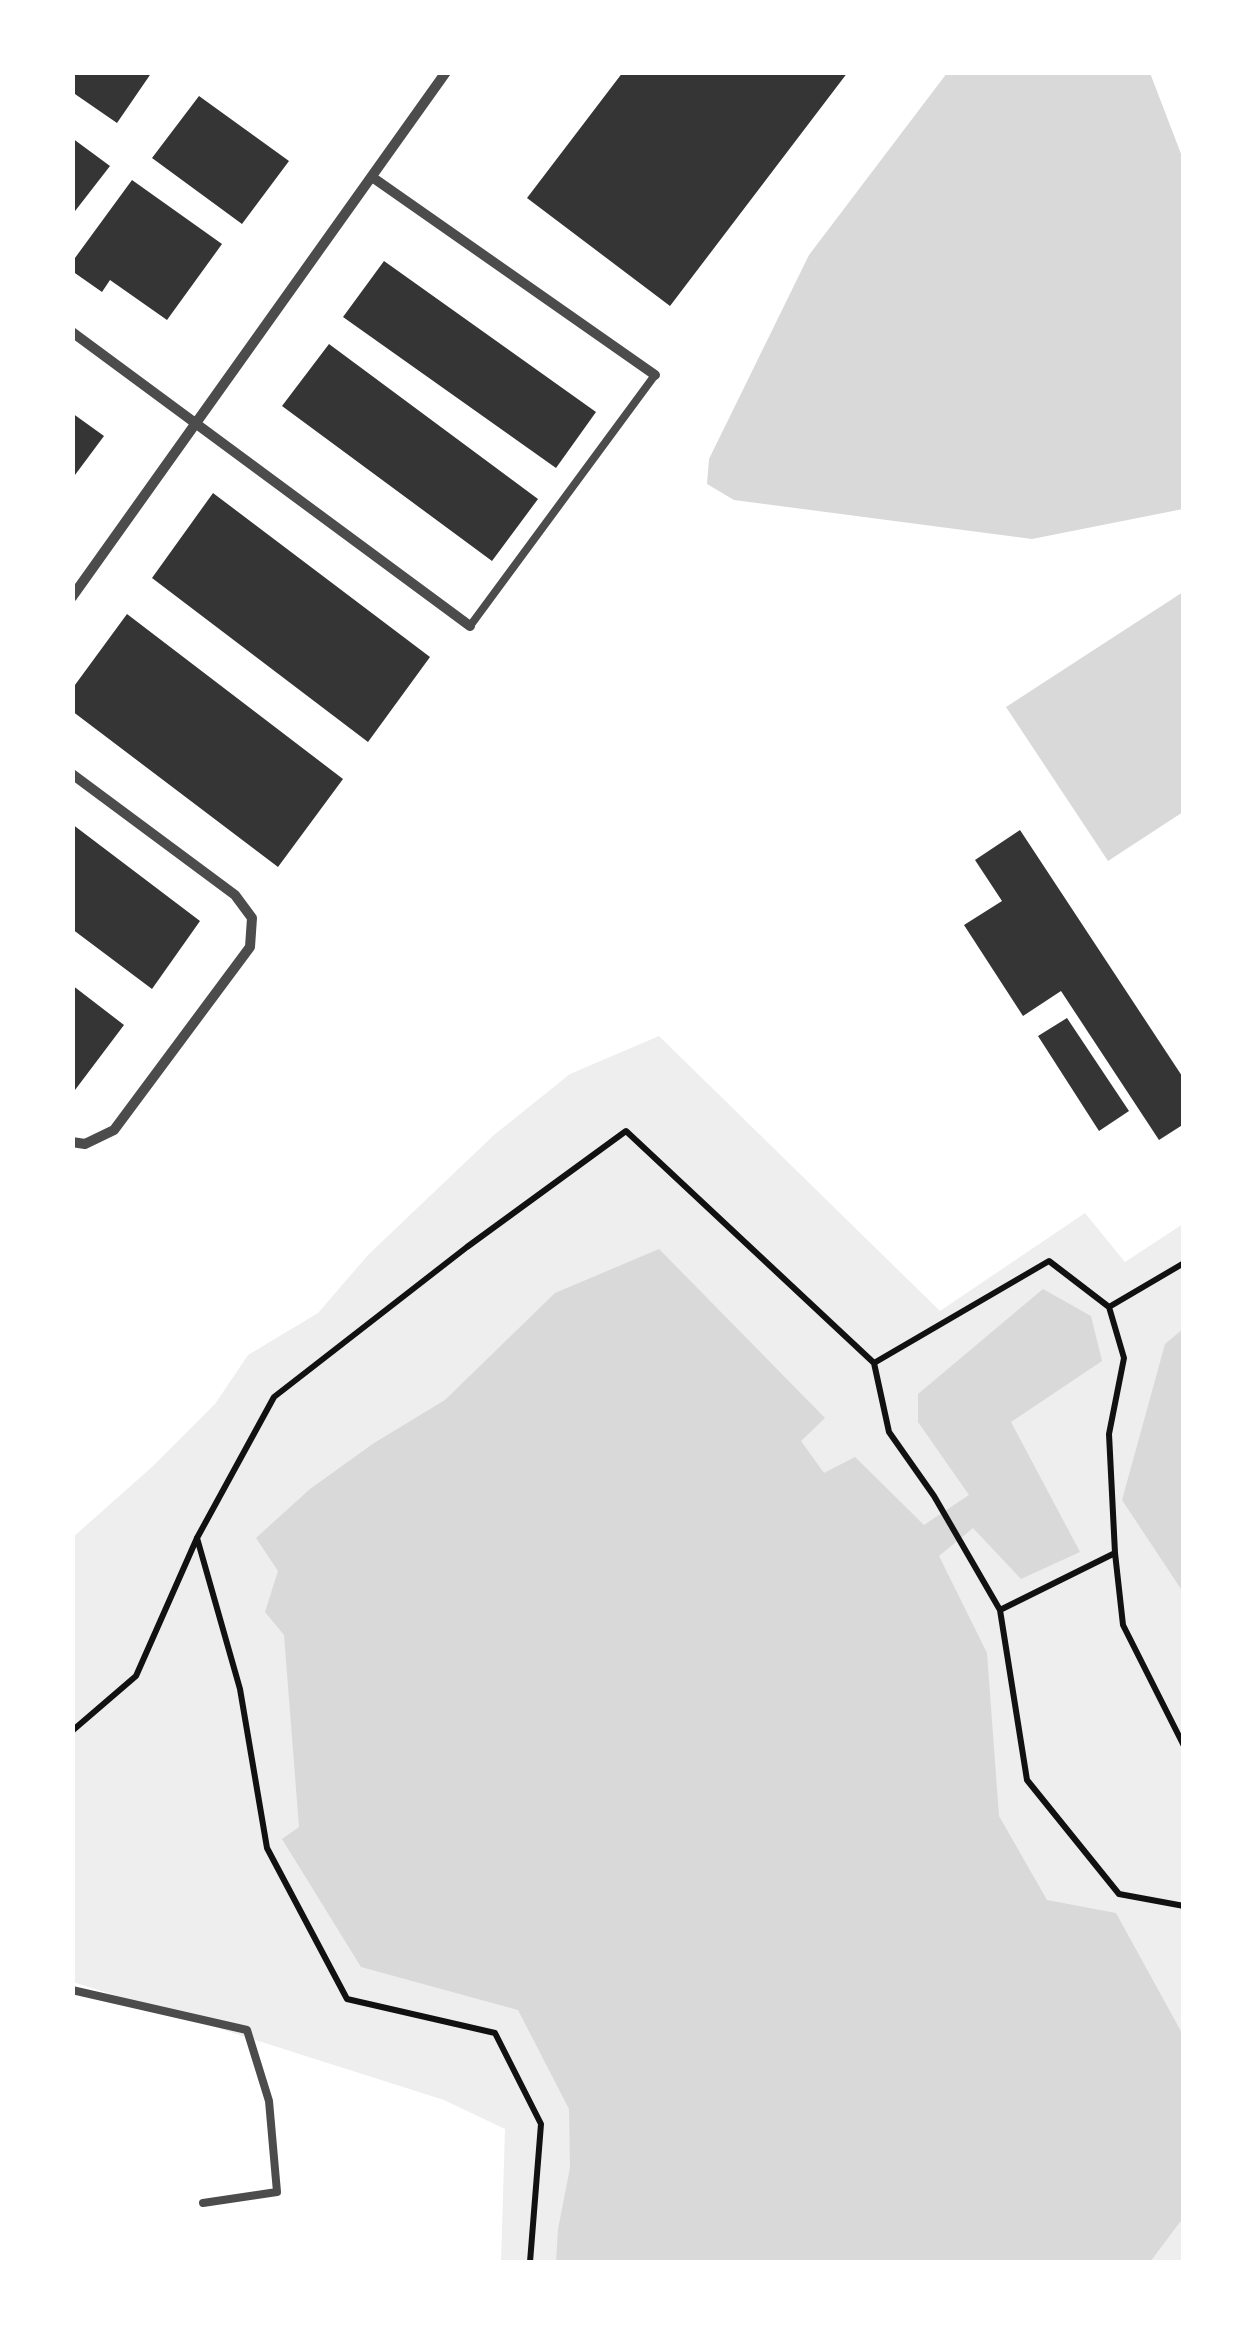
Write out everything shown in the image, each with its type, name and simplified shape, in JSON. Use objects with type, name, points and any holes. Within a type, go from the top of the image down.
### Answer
[{"type":"street","points":[[72,596],[446,72]]},
{"type":"street","points":[[372,176],[655,376]]},
{"type":"street","points":[[72,332],[470,626]]},
{"type":"street","points":[[72,774],[235,895],[252,918],[250,948],[114,1130],[86,1144],[72,1142]]},
{"type":"lane","points":[[470,626],[655,376]]},
{"type":"lane","points":[[72,1990],[247,2030],[270,2101],[277,2192],[203,2203]]},
{"type":"path","points":[[72,1731],[136,1676],[197,1538],[274,1396],[626,1131],[874,1363],[889,1432],[934,1496],[1000,1610],[1027,1780],[1119,1894],[1184,1906]]},
{"type":"path","points":[[874,1363],[1049,1261],[1109,1308],[1124,1358],[1109,1434],[1122,1624],[1184,1746]]},
{"type":"path","points":[[1109,1308],[1184,1263]]},
{"type":"path","points":[[197,1538],[240,1689],[267,1848],[347,1999],[495,2033],[541,2124],[530,2262]]},
{"type":"path","points":[[1000,1610],[1115,1553]]},
{"type":"shaded area","points":[[947,73],[1150,73],[1183,159],[1183,509],[1032,539],[734,500],[707,484],[709,459],[809,255]]},
{"type":"shaded area","points":[[1183,592],[1183,812],[1108,861],[1006,707]]},
{"type":"shaded area","points":[[659,1036],[940,1311],[1085,1213],[1125,1262],[1183,1224],[1183,2262],[501,2262],[505,2129],[444,2100],[73,1982],[72,1538],[215,1404],[248,1355],[318,1313],[368,1255],[494,1135],[570,1074]]},
{"type":"shaded area","points":[[659,1249],[825,1418],[801,1441],[824,1473],[855,1457],[924,1525],[969,1495],[918,1422],[918,1394],[1043,1289],[1091,1316],[1102,1361],[1011,1422],[1080,1552],[1021,1579],[973,1528],[939,1556],[987,1653],[999,1816],[1047,1900],[1116,1913],[1183,2035],[1183,2218],[1150,2262],[556,2262],[570,2168],[569,2109],[518,2010],[361,1967],[282,1839],[299,1827],[284,1635],[265,1612],[278,1571],[256,1538],[310,1489],[374,1443],[445,1400],[555,1293]]},
{"type":"shaded area","points":[[1183,1329],[1183,1592],[1122,1500],[1165,1344]]},
{"type":"building","points":[[72,72],[152,72],[117,123],[72,92]]},
{"type":"building","points":[[623,72],[848,72],[670,306],[527,198]]},
{"type":"building","points":[[199,96],[289,161],[242,224],[152,158]]},
{"type":"building","points":[[72,138],[110,166],[72,215]]},
{"type":"building","points":[[132,180],[222,244],[167,320],[110,280],[102,292],[72,271],[72,262]]},
{"type":"building","points":[[384,261],[596,412],[556,468],[343,317]]},
{"type":"building","points":[[329,344],[538,499],[492,561],[282,406]]},
{"type":"building","points":[[72,413],[104,436],[72,479]]},
{"type":"building","points":[[213,493],[430,657],[368,742],[152,578]]},
{"type":"building","points":[[127,614],[343,779],[278,867],[72,711],[72,689]]},
{"type":"building","points":[[72,824],[200,921],[152,989],[72,929]]},
{"type":"building","points":[[1020,830],[1184,1079],[1184,1124],[1159,1140],[1061,991],[1023,1016],[964,925],[1002,901],[975,860]]},
{"type":"building","points":[[72,985],[124,1025],[72,1094]]},
{"type":"building","points":[[1067,1018],[1129,1111],[1099,1131],[1038,1036]]}]
